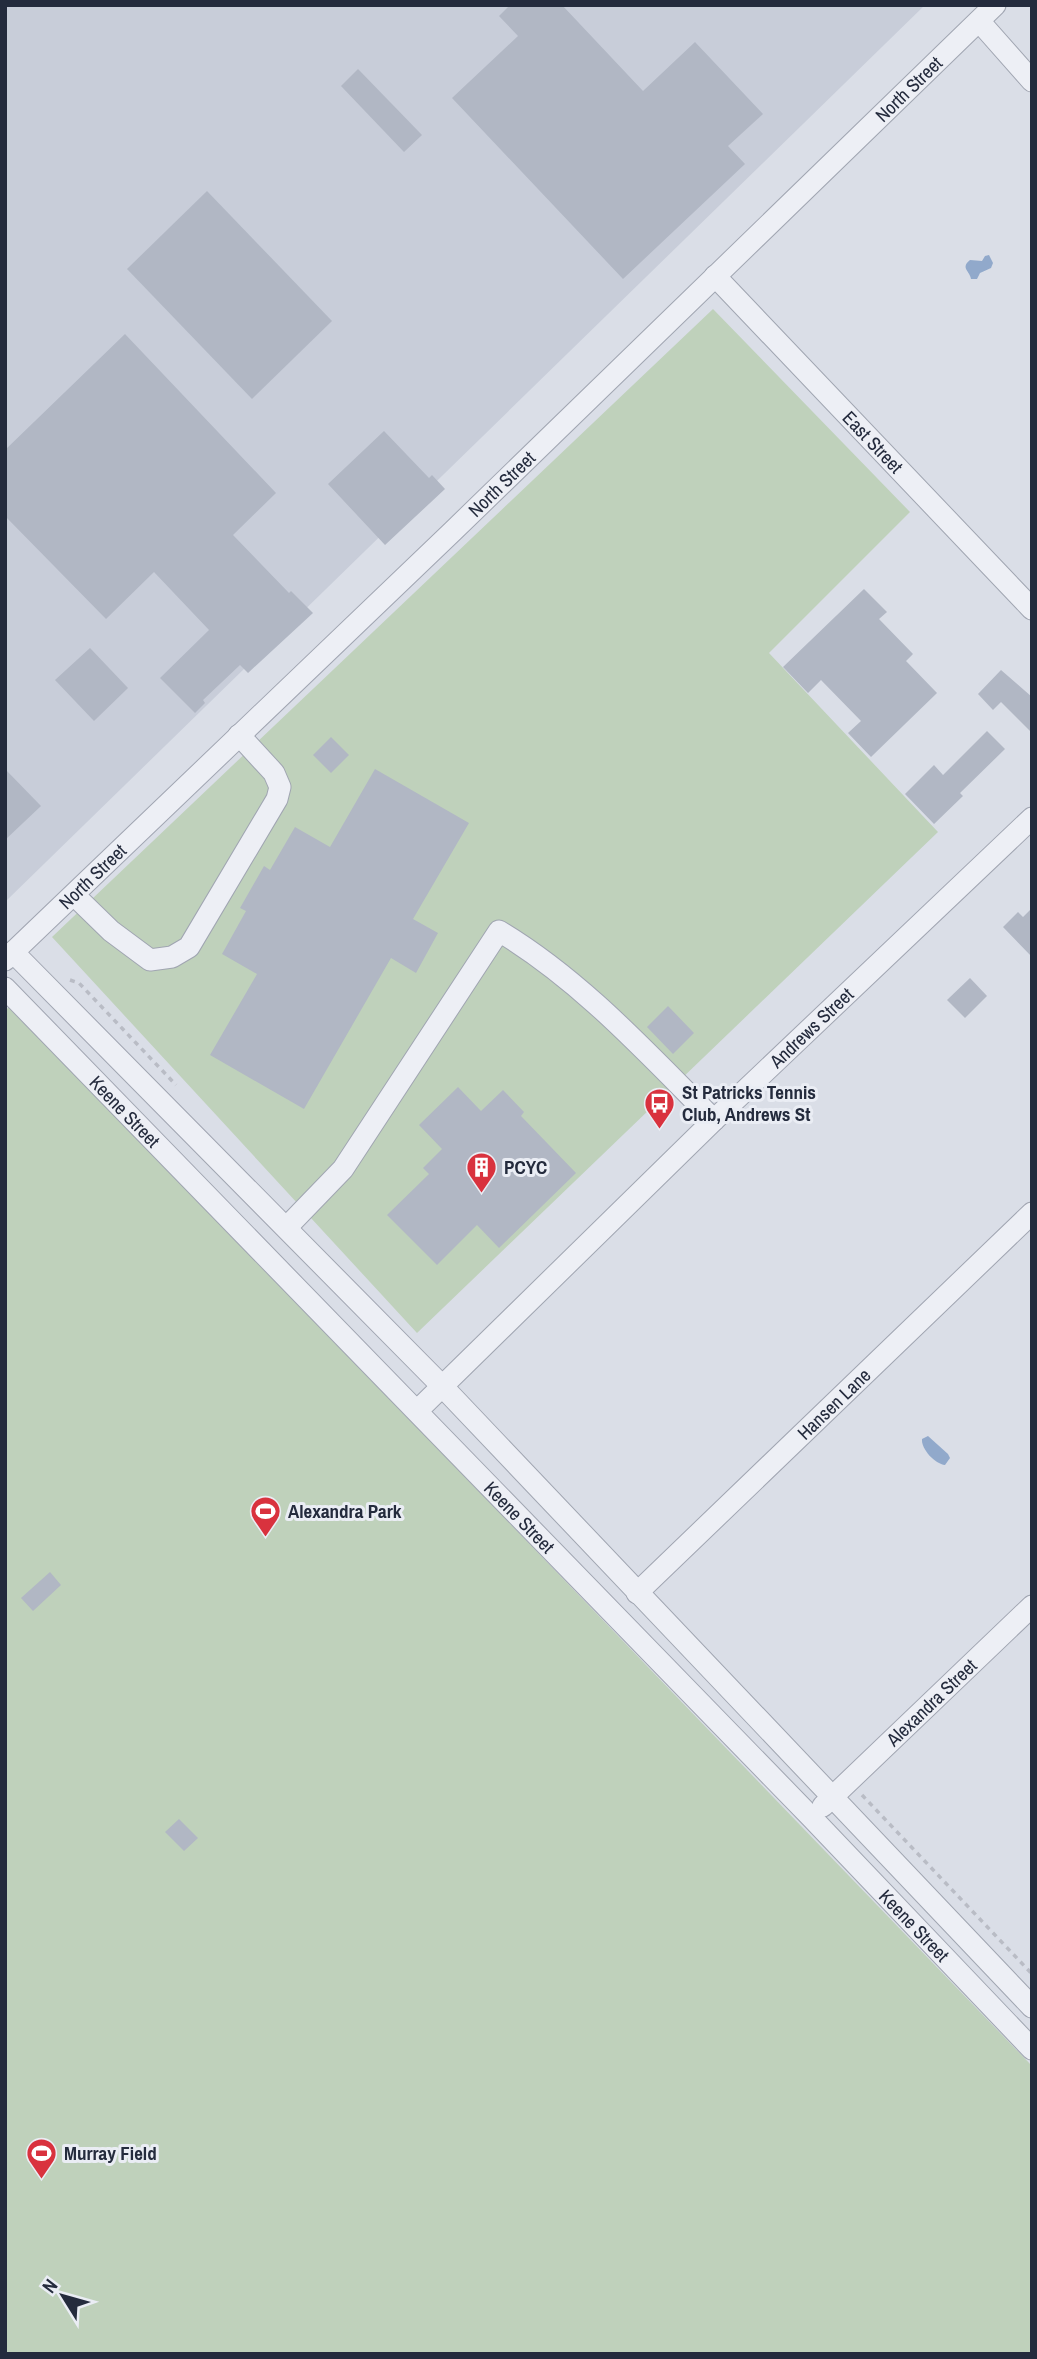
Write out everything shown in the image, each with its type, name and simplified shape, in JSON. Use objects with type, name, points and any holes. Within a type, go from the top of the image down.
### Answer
[{"type":"street","name":"North Street","points":[[9,956],[995,5]]},
{"type":"street","points":[[979,21],[1032,81]]},
{"type":"street","name":"East Street","points":[[715,276],[1032,609]]},
{"type":"street","points":[[74,895],[111,931],[150,960],[172,957],[189,947],[277,799],[281,787],[274,773],[239,735]]},
{"type":"street","name":"Andrews Street","points":[[417,1411],[714,1120],[1032,818]]},
{"type":"street","points":[[287,1227],[343,1169],[499,931],[527,948],[601,1008],[714,1120]]},
{"type":"street","name":"Keene Street","points":[[9,956],[287,1227],[442,1386],[1031,2005]]},
{"type":"street","name":"Keene Street","points":[[5,988],[811,1817],[1032,2049]]},
{"type":"street","name":"Hansen Lane","points":[[636,1592],[1032,1213]]},
{"type":"street","name":"Alexandra Street","points":[[811,1817],[1032,1606]]},
{"type":"shaded area","points":[[5,5],[925,5],[5,902]]},
{"type":"green space","points":[[713,309],[910,512],[769,653],[938,832],[417,1333],[52,937]]},
{"type":"green space","name":"Alexandra Park","points":[[11,1005],[1032,2066],[1032,2354],[5,2354],[5,1011]]},
{"type":"water","points":[[989,255],[993,263],[991,268],[980,273],[977,279],[971,279],[967,263],[970,260],[982,261]]},
{"type":"water","points":[[928,1436],[948,1454],[950,1458],[945,1465],[937,1462],[926,1451],[922,1439]]},
{"type":"building","points":[[510,5],[562,5],[643,91],[695,42],[763,114],[728,146],[745,164],[623,279],[452,98],[518,36],[499,16]]},
{"type":"building","points":[[358,69],[422,135],[404,152],[341,86]]},
{"type":"building","points":[[207,191],[332,321],[252,399],[127,269]]},
{"type":"building","points":[[125,334],[276,493],[233,535],[289,593],[291,591],[313,613],[248,673],[240,665],[203,700],[205,703],[195,713],[160,678],[209,630],[154,572],[106,619],[5,516],[5,450]]},
{"type":"building","points":[[384,431],[429,478],[432,475],[445,489],[385,545],[328,484]]},
{"type":"building","points":[[864,589],[887,612],[879,619],[913,654],[906,661],[937,693],[871,757],[848,733],[861,721],[821,680],[808,693],[783,667]]},
{"type":"building","points":[[90,648],[128,688],[94,721],[55,680]]},
{"type":"building","points":[[1001,670],[1032,697],[1032,733],[1001,702],[993,710],[978,694]]},
{"type":"building","points":[[987,731],[1005,749],[960,793],[963,796],[934,824],[905,794],[934,765],[943,775]]},
{"type":"building","points":[[331,737],[349,755],[331,773],[313,755]]},
{"type":"building","points":[[5,769],[41,806],[5,840]]},
{"type":"building","points":[[375,769],[469,823],[413,919],[438,933],[416,973],[391,958],[304,1109],[210,1055],[257,974],[222,954],[246,911],[240,908],[264,866],[270,870],[295,827],[330,847]]},
{"type":"building","points":[[1032,908],[1032,957],[1003,927],[1018,912],[1023,917]]},
{"type":"building","points":[[970,978],[987,996],[965,1018],[947,1000]]},
{"type":"building","points":[[668,1006],[694,1033],[673,1054],[647,1027]]},
{"type":"building","name":"PCYC","points":[[458,1087],[481,1111],[503,1090],[524,1112],[521,1116],[576,1173],[499,1248],[477,1225],[437,1265],[387,1215],[429,1174],[423,1168],[442,1149],[419,1125]]},
{"type":"building","points":[[50,1572],[61,1585],[33,1611],[21,1598]]},
{"type":"building","points":[[179,1819],[198,1838],[184,1851],[165,1832]]},
{"type":"place","name":"St Patricks Tennis Club, Andrews St","points":[[659,1130]]},
{"type":"place","name":"PCYC","points":[[481,1194]]},
{"type":"place","name":"Alexandra Park","points":[[265,1538]]},
{"type":"place","name":"Murray Field","points":[[41,2180]]}]
